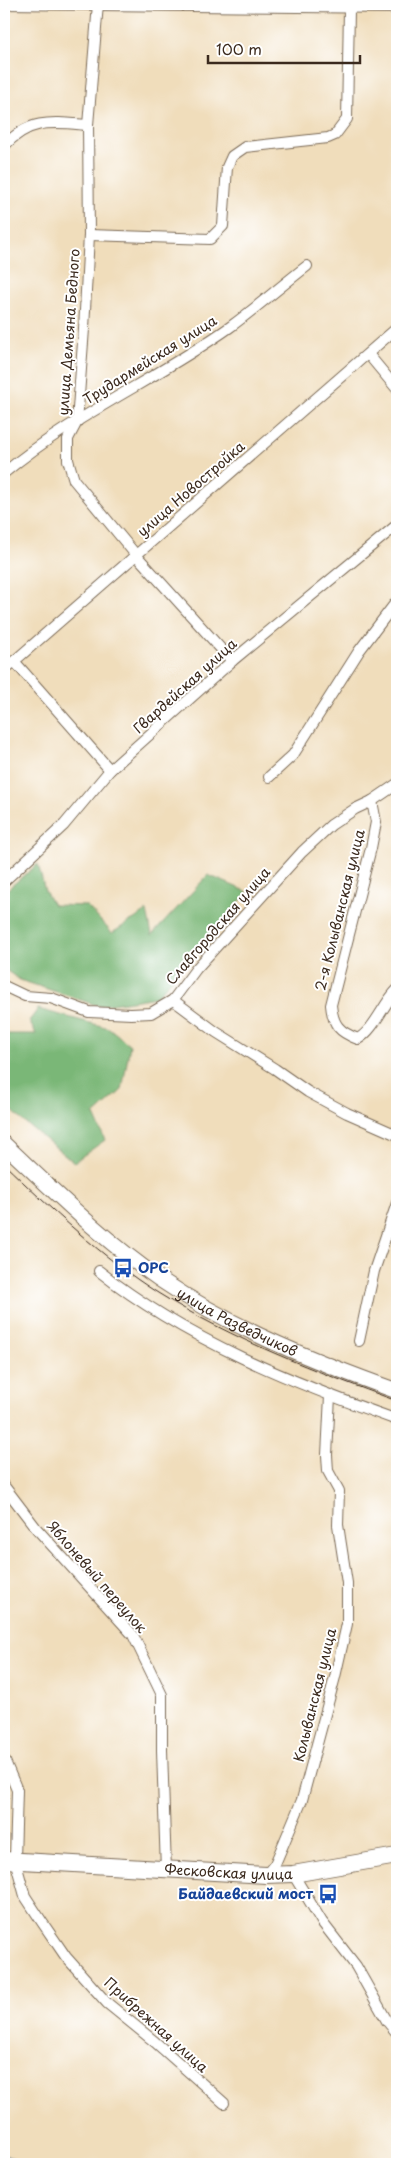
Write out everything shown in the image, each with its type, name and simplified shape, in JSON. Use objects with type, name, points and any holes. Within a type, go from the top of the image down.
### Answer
[{"type":"main road","name":"улица Разведчиков","points":[[4,1144],[104,1235],[162,1280],[196,1301],[285,1347],[397,1391]]},
{"type":"main road","points":[[293,1874],[397,1856]]},
{"type":"main road","name":"Фесковская улица","points":[[9,1860],[266,1875],[293,1874]]},
{"type":"street","points":[[4,4],[397,8]]},
{"type":"street","name":"улица Демьяна Бедного","points":[[98,4],[88,125],[89,236],[77,422],[68,440],[68,460],[74,480],[136,555],[232,661]]},
{"type":"street","points":[[89,236],[210,239],[223,226],[227,167],[232,156],[245,146],[328,138],[335,135],[347,118],[348,9]]},
{"type":"street","points":[[4,146],[27,127],[46,122],[88,125]]},
{"type":"street","name":"Трудармейская улица","points":[[4,473],[18,460],[229,327],[307,266]]},
{"type":"street","name":"улица Новостройка","points":[[4,670],[397,328]]},
{"type":"street","points":[[368,354],[397,389]]},
{"type":"street","name":"Гвардейская улица","points":[[4,881],[64,826],[110,770],[232,661],[397,525]]},
{"type":"street","points":[[269,777],[293,755],[359,651],[397,601]]},
{"type":"street","points":[[14,661],[110,770]]},
{"type":"street","name":"Славгородская улица","points":[[397,784],[372,802],[355,809],[332,825],[302,852],[196,969],[173,1000],[216,1032],[308,1092],[347,1113],[397,1135]]},
{"type":"street","name":"2-я Колыванская улица","points":[[372,802],[376,822],[331,1005],[332,1019],[340,1030],[358,1039],[365,1035],[388,999],[397,990]]},
{"type":"street","points":[[4,986],[25,996],[51,998],[89,1012],[151,1013],[173,1000]]},
{"type":"street","points":[[359,1341],[374,1271],[397,1203]]},
{"type":"street","points":[[99,1270],[123,1290],[200,1336],[262,1367],[330,1396],[397,1420]]},
{"type":"street","name":"Колыванская улица","points":[[266,1875],[275,1864],[302,1800],[336,1677],[347,1624],[347,1583],[338,1525],[339,1491],[328,1471],[330,1396]]},
{"type":"street","name":"Яблоневый переулок","points":[[4,1486],[36,1528],[133,1635],[162,1695],[166,1870]]},
{"type":"street","name":"Прибрежная улица","points":[[4,1759],[17,1790],[9,1860],[25,1896],[66,1957],[107,2003],[155,2042],[224,2103]]},
{"type":"street","name":"Фесковская улица","points":[[293,1874],[322,1922],[356,1966],[387,2021],[397,2034]]},
{"type":"green space","points":[[38,864],[45,891],[53,905],[87,906],[112,933],[147,911],[152,935],[208,875],[248,892],[156,997],[99,1006],[20,980],[4,969],[4,892]]},
{"type":"green space","points":[[38,1009],[109,1028],[130,1045],[122,1090],[94,1115],[105,1140],[74,1162],[24,1122],[4,1103],[4,1036],[7,1034],[36,1034],[29,1021]]},
{"type":"water","points":[[4,2155],[29,2164],[4,2164]]},
{"type":"tram line","points":[[4,1164],[98,1249],[138,1280],[186,1310],[245,1340],[305,1366],[397,1401]]},
{"type":"place","name":"ОРС","points":[[123,1268]]},
{"type":"place","name":"Байдаевский мост","points":[[328,1894]]}]
